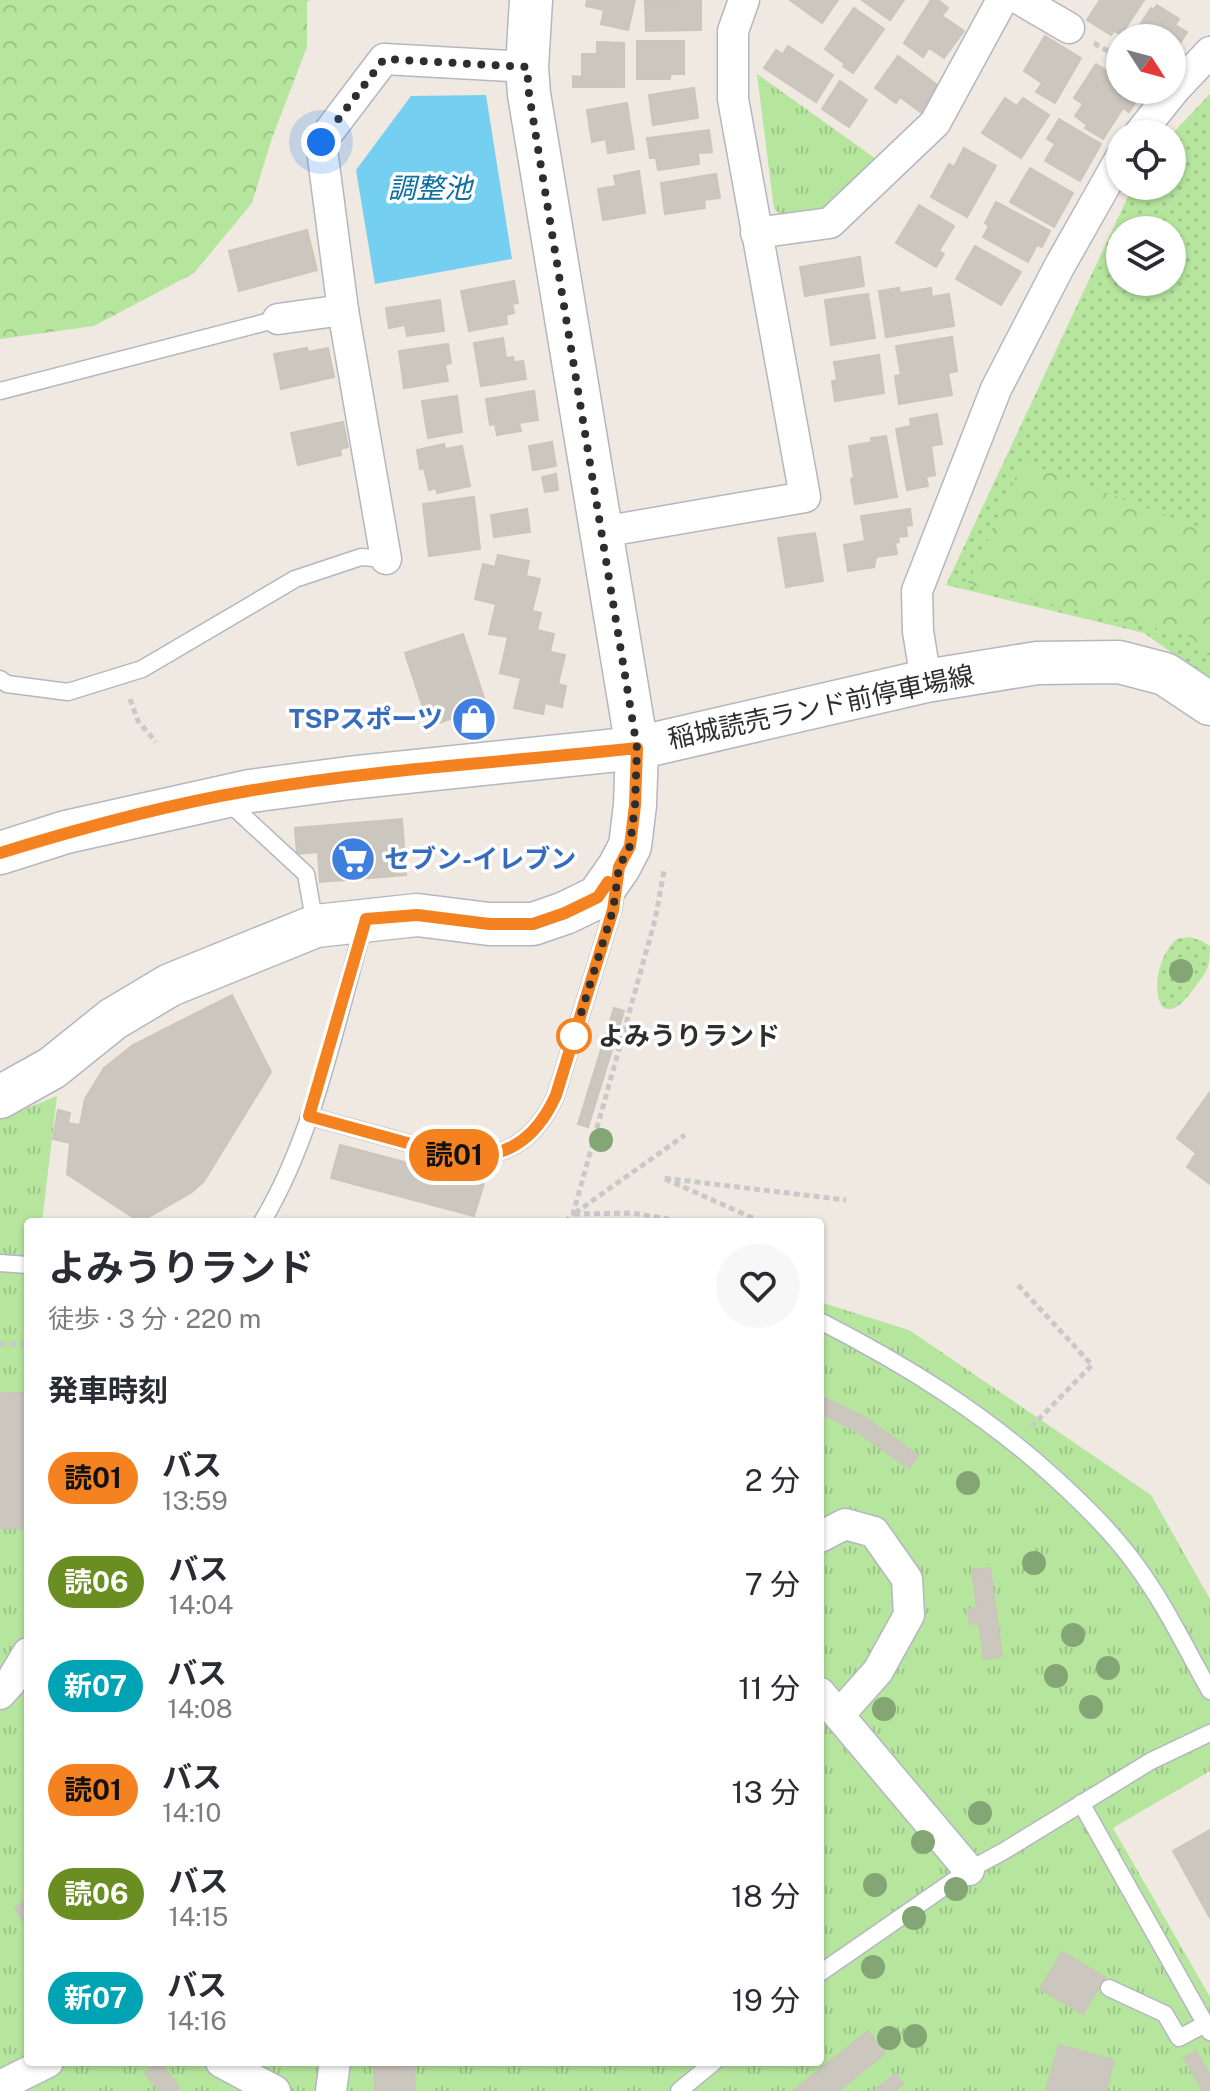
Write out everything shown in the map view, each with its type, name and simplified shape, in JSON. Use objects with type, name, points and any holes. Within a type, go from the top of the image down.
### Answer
[{"type":"street","points":[[0,1097],[52,1068],[113,1019],[170,985],[316,926],[417,915],[489,924],[533,924],[598,897],[630,846],[637,748],[529,94],[527,67],[531,0]]},
{"type":"street","points":[[602,532],[805,497],[733,99],[733,31],[744,0]]},
{"type":"street","points":[[756,233],[830,223],[935,123],[1002,0]]},
{"type":"street","points":[[1021,0],[1069,28]]},
{"type":"street","points":[[1150,120],[1210,52]]},
{"type":"street","points":[[386,559],[343,310],[321,142],[384,59],[527,67]]},
{"type":"street","points":[[926,681],[918,631],[917,591],[996,389],[1106,184]]},
{"type":"street","points":[[278,319],[343,310]]},
{"type":"street","name":"稲城読売ランド前停車場線","points":[[0,853],[66,832],[221,796],[349,778],[637,748],[926,681],[1037,663],[1119,662],[1165,674],[1210,704]]},
{"type":"street","points":[[824,1535],[845,1524],[874,1532],[907,1579],[909,1615],[878,1671],[830,1704],[969,1870]]},
{"type":"street","points":[[9,1686],[24,1660]]},
{"type":"street","points":[[0,2086],[40,2066]]},
{"type":"street","points":[[228,2066],[275,2091]]},
{"type":"street","points":[[331,2091],[334,2066]]},
{"type":"lane","points":[[0,391],[278,319]]},
{"type":"lane","points":[[0,679],[7,684],[68,692],[142,669],[295,579],[361,557],[386,559]]},
{"type":"lane","points":[[221,796],[306,874],[316,926]]},
{"type":"lane","points":[[309,1116],[461,1156],[501,1152],[521,1142],[547,1115],[556,1095],[613,910],[619,867]]},
{"type":"lane","points":[[264,1218],[282,1188],[309,1116],[366,919]]},
{"type":"lane","points":[[0,1263],[24,1265]]},
{"type":"lane","points":[[824,1323],[868,1344],[927,1380],[1016,1442],[1103,1523],[1129,1555],[1165,1611],[1210,1691]]},
{"type":"lane","points":[[824,1970],[969,1870],[1151,1761],[1210,1733]]},
{"type":"lane","points":[[1081,1803],[1208,2028],[1179,2038],[1165,2014],[1109,1988]]},
{"type":"lane","points":[[679,2091],[709,2066]]},
{"type":"path","points":[[121,675],[138,721],[156,742]]},
{"type":"path","points":[[573,1214],[655,920],[666,857]]},
{"type":"path","points":[[569,1218],[685,1135]]},
{"type":"path","points":[[753,1218],[663,1178],[846,1200]]},
{"type":"path","points":[[573,1214],[633,1213],[662,1218]]},
{"type":"path","points":[[1016,1442],[1092,1365],[1018,1285]]},
{"type":"path","points":[[0,1344],[24,1344]]},
{"type":"green space","points":[[0,0],[310,0],[307,2],[307,47],[272,138],[252,203],[194,273],[94,326],[0,339]]},
{"type":"green space","points":[[757,74],[879,161],[827,213],[788,220],[774,209]]},
{"type":"green space","points":[[1210,94],[1210,680],[1144,633],[946,585],[1106,244],[1106,296],[1186,296],[1186,216],[1119,216],[1126,200],[1186,200],[1185,120]]},
{"type":"green space","points":[[1023,461],[1205,530],[1210,522],[1210,658],[1189,636],[967,585]]},
{"type":"green space","points":[[1190,937],[1210,946],[1208,966],[1179,1005],[1168,1009],[1162,1005],[1158,995],[1161,965],[1177,939]]},
{"type":"green space","points":[[57,1096],[42,1218],[24,1218],[24,2066],[824,2066],[824,1303],[909,1330],[1151,1495],[1210,1599],[1210,1771],[1113,1828],[1210,1997],[1210,2091],[0,2091],[0,1119]]},
{"type":"water","name":"調整池","points":[[486,95],[512,259],[375,284],[356,170],[411,96]]},
{"type":"building","points":[[587,0],[635,0],[628,30],[601,24],[604,10],[586,6]]},
{"type":"building","points":[[701,0],[701,30],[646,31],[645,1]]},
{"type":"building","points":[[790,0],[838,0],[822,23]]},
{"type":"building","points":[[862,0],[904,0],[890,20]]},
{"type":"building","points":[[931,0],[938,0],[948,8],[942,16],[964,31],[944,58],[929,48],[923,57],[904,43]]},
{"type":"building","points":[[1100,0],[1144,0],[1128,24],[1106,24],[1106,32],[1087,20]]},
{"type":"building","points":[[1157,5],[1179,19],[1176,24],[1140,24],[1151,8],[1153,10]]},
{"type":"building","points":[[854,8],[884,29],[853,73],[825,49]]},
{"type":"building","points":[[1045,36],[1081,58],[1055,103],[1036,92],[1042,83],[1024,71]]},
{"type":"building","points":[[637,41],[684,41],[684,74],[670,74],[670,79],[637,79]]},
{"type":"building","points":[[597,42],[624,43],[624,87],[573,87],[573,76],[582,77],[582,54],[597,54]]},
{"type":"building","points":[[788,46],[833,75],[816,102],[764,68],[776,50],[783,54]]},
{"type":"building","points":[[898,56],[940,87],[922,113],[900,97],[896,103],[875,88]]},
{"type":"building","points":[[1096,64],[1106,70],[1106,104],[1134,104],[1129,112],[1123,108],[1115,120],[1106,120],[1103,139],[1085,128],[1087,125],[1075,116],[1083,104],[1074,98]]},
{"type":"building","points":[[840,81],[867,100],[849,127],[822,109]]},
{"type":"building","points":[[694,88],[698,118],[653,125],[649,95]]},
{"type":"building","points":[[1005,98],[1017,106],[1023,98],[1049,115],[1021,158],[982,133]]},
{"type":"building","points":[[627,103],[634,149],[608,153],[606,139],[592,142],[587,110]]},
{"type":"building","points":[[1059,119],[1101,144],[1080,181],[1045,161],[1055,144],[1047,139]]},
{"type":"building","points":[[709,130],[712,152],[698,153],[699,164],[658,170],[656,158],[650,158],[647,138]]},
{"type":"building","points":[[964,148],[996,166],[967,217],[931,197],[949,164],[954,167]]},
{"type":"building","points":[[1030,168],[1073,193],[1054,227],[1010,202]]},
{"type":"building","points":[[639,171],[645,213],[603,220],[598,189],[616,186],[614,176]]},
{"type":"building","points":[[716,174],[720,198],[704,200],[705,208],[665,214],[661,183]]},
{"type":"building","points":[[996,202],[1050,231],[1042,247],[1037,245],[1028,262],[983,237],[989,226],[985,223]]},
{"type":"building","points":[[919,205],[954,226],[939,251],[944,254],[936,267],[896,243]]},
{"type":"building","points":[[307,230],[317,270],[239,291],[229,251]]},
{"type":"building","points":[[975,246],[1021,272],[1001,305],[956,279]]},
{"type":"building","points":[[860,257],[864,286],[805,296],[800,267]]},
{"type":"building","points":[[514,281],[518,303],[512,304],[514,313],[506,315],[507,324],[469,331],[461,291]]},
{"type":"building","points":[[899,288],[900,293],[931,288],[932,297],[949,294],[954,326],[886,337],[879,291]]},
{"type":"building","points":[[868,294],[875,338],[831,345],[825,300]]},
{"type":"building","points":[[440,300],[444,331],[407,336],[405,325],[389,328],[386,308]]},
{"type":"building","points":[[952,337],[957,371],[948,373],[952,395],[899,404],[895,376],[901,375],[896,346]]},
{"type":"building","points":[[503,338],[506,358],[513,357],[514,362],[523,361],[526,379],[481,386],[474,343]]},
{"type":"building","points":[[448,344],[451,363],[445,365],[448,381],[404,388],[399,351]]},
{"type":"building","points":[[307,348],[308,352],[328,348],[334,377],[281,389],[274,354]]},
{"type":"building","points":[[879,355],[884,393],[835,401],[832,381],[837,380],[834,362]]},
{"type":"building","points":[[534,391],[538,420],[519,423],[521,431],[497,435],[495,424],[490,425],[486,399]]},
{"type":"building","points":[[457,396],[462,432],[428,438],[422,401]]},
{"type":"building","points":[[937,414],[942,444],[931,446],[935,475],[926,477],[928,486],[907,490],[896,429],[911,426],[910,419]]},
{"type":"building","points":[[343,422],[348,447],[340,449],[341,455],[298,465],[291,433]]},
{"type":"building","points":[[886,436],[897,497],[855,504],[849,446]]},
{"type":"building","points":[[552,442],[556,466],[533,470],[529,446]]},
{"type":"building","points":[[444,444],[445,449],[462,446],[470,486],[437,493],[436,488],[429,490],[424,468],[420,469],[417,450]]},
{"type":"building","points":[[556,474],[558,490],[545,492],[542,477]]},
{"type":"building","points":[[474,497],[480,549],[429,556],[423,504]]},
{"type":"building","points":[[527,509],[530,532],[494,537],[491,515]]},
{"type":"building","points":[[910,509],[912,525],[906,526],[907,536],[898,537],[899,542],[895,543],[897,554],[876,557],[874,567],[848,571],[844,545],[865,541],[861,516]]},
{"type":"building","points":[[815,533],[823,581],[786,587],[778,538]]},
{"type":"building","points":[[498,555],[529,561],[526,576],[540,579],[532,611],[541,613],[537,630],[554,634],[550,652],[565,655],[558,684],[566,686],[562,707],[545,703],[543,714],[514,708],[521,678],[500,673],[508,637],[489,634],[496,604],[475,599],[483,564],[495,567]]},
{"type":"building","points":[[463,634],[487,707],[429,726],[405,653]]},
{"type":"building","points":[[402,819],[406,875],[320,882],[318,852],[297,854],[295,828]]},
{"type":"building","points":[[232,995],[271,1072],[204,1181],[192,1192],[147,1218],[134,1218],[67,1174],[70,1143],[53,1139],[58,1110],[70,1113],[68,1123],[80,1125],[85,1099],[104,1068],[133,1045]]},
{"type":"building","points":[[614,1008],[624,1011],[588,1127],[578,1124]]},
{"type":"building","points":[[1210,1092],[1210,1184],[1187,1167],[1196,1153],[1177,1138]]},
{"type":"building","points":[[340,1145],[484,1183],[474,1216],[331,1178]]},
{"type":"building","points":[[0,1393],[24,1393],[24,1529],[0,1528]]},
{"type":"building","points":[[824,1398],[863,1416],[918,1455],[909,1468],[853,1429],[824,1415]]},
{"type":"building","points":[[990,1568],[1002,1656],[984,1659],[979,1623],[970,1624],[968,1609],[977,1608],[972,1570]]},
{"type":"building","points":[[1210,1830],[1210,1918],[1173,1851]]},
{"type":"building","points":[[24,1901],[24,1921],[15,1908]]},
{"type":"building","points":[[1062,1952],[1105,1977],[1083,2014],[1040,1989]]},
{"type":"building","points":[[868,2031],[885,2053],[838,2091],[793,2091]]},
{"type":"building","points":[[1059,2045],[1114,2060],[1106,2091],[1046,2091]]},
{"type":"building","points":[[1196,2051],[1210,2075],[1210,2091],[1203,2091],[1184,2058]]},
{"type":"building","points":[[154,2066],[162,2066],[179,2087],[175,2091],[159,2091],[145,2073]]},
{"type":"building","points":[[414,2066],[415,2090],[375,2091],[374,2067]]},
{"type":"building","points":[[896,2074],[903,2084],[895,2091],[874,2091]]},
{"type":"bus line","name":"読01","points":[[0,853],[66,832],[250,791],[637,748],[630,846],[619,867],[613,910],[556,1095],[547,1115],[521,1142],[501,1152],[471,1157],[451,1155],[309,1116],[366,919],[417,915],[489,924],[533,924],[598,897],[608,882]]},
{"type":"place","name":"TSPスポーツ","points":[[474,719]]},
{"type":"place","name":"セブン-イレブン","points":[[353,859]]},
{"type":"place","name":"よみうりランド","points":[[574,1036]]},
{"type":"route","points":[[321,142],[384,59],[527,67],[637,748],[630,846],[619,867],[613,910],[574,1036]]}]
